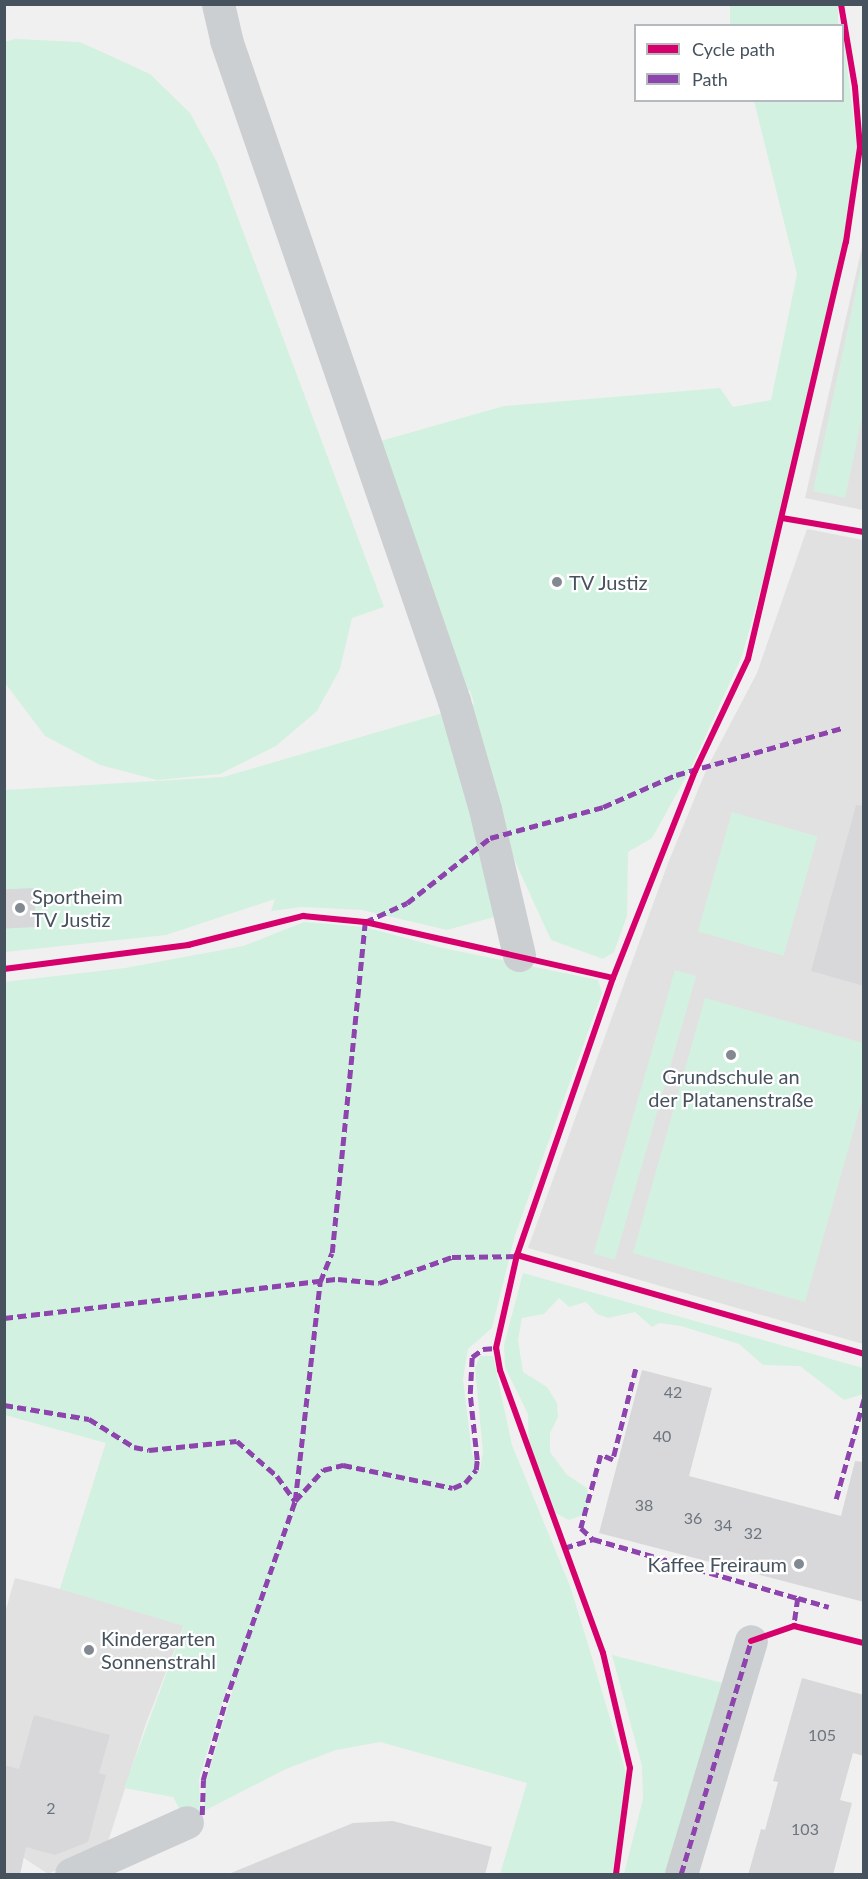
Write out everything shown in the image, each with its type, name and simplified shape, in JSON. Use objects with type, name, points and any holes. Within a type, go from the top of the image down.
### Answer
[{"type":"street","points":[[218,4],[226,40],[454,701],[485,809],[519,955]]},
{"type":"street","points":[[681,1875],[751,1641]]},
{"type":"street","points":[[71,1875],[187,1822]]},
{"type":"shaded area","points":[[863,243],[863,510],[805,498]]},
{"type":"shaded area","name":"Grundschule an der Platanenstraße","points":[[807,529],[863,540],[863,1344],[528,1248],[668,863],[707,768],[757,673]]},
{"type":"shaded area","name":"Kindergarten Sonnenstrahl","points":[[106,1443],[184,1625],[145,1726],[106,1848],[48,1874],[24,1858],[5,1853],[4,1616],[15,1578],[60,1589]]},
{"type":"green space","points":[[730,5],[838,5],[838,24],[730,24]]},
{"type":"green space","points":[[15,39],[80,42],[150,74],[190,113],[217,162],[384,607],[352,618],[340,669],[317,711],[276,746],[220,774],[157,780],[100,765],[45,736],[5,683],[4,42]]},
{"type":"green space","points":[[844,41],[857,147],[844,241],[765,574],[742,656],[691,768],[652,838],[628,852],[627,916],[614,952],[603,959],[551,940],[495,818],[498,916],[447,930],[362,910],[301,907],[271,911],[275,899],[166,935],[5,952],[5,790],[223,777],[474,704],[470,690],[465,694],[377,442],[504,406],[720,388],[733,407],[771,400],[797,274],[754,102],[844,102]]},
{"type":"green space","points":[[863,258],[863,413],[845,498],[813,491]]},
{"type":"green space","points":[[732,812],[818,837],[783,956],[698,931]]},
{"type":"green space","points":[[304,922],[364,927],[443,948],[598,980],[602,993],[515,1235],[492,1328],[468,1349],[463,1379],[472,1454],[480,1470],[483,1452],[475,1368],[480,1356],[493,1356],[512,1445],[570,1586],[587,1641],[625,1769],[626,1797],[612,1874],[500,1874],[527,1783],[380,1742],[336,1750],[286,1769],[204,1811],[206,1781],[233,1689],[227,1687],[199,1779],[200,1813],[186,1820],[173,1797],[124,1788],[184,1626],[60,1589],[106,1443],[5,1415],[4,982],[125,968],[243,946]]},
{"type":"green space","points":[[675,970],[696,976],[615,1260],[594,1254]]},
{"type":"green space","points":[[705,998],[863,1043],[863,1097],[805,1302],[633,1253]]},
{"type":"green space","points":[[523,1273],[863,1368],[863,1394],[844,1400],[800,1366],[763,1365],[739,1344],[681,1326],[659,1323],[652,1327],[635,1312],[608,1318],[597,1314],[586,1302],[569,1307],[559,1298],[544,1314],[522,1318],[518,1340],[523,1372],[547,1387],[557,1403],[558,1417],[550,1433],[550,1452],[567,1475],[587,1488],[589,1505],[586,1514],[569,1520],[551,1511],[539,1475],[529,1458],[528,1414],[505,1367],[504,1345]]},
{"type":"green space","points":[[612,1655],[727,1684],[669,1874],[624,1874],[643,1799],[642,1766]]},
{"type":"building","points":[[856,805],[864,806],[864,986],[811,971]]},
{"type":"building","name":"Sportheim TV Justiz","points":[[34,888],[36,927],[6,929],[4,890]]},
{"type":"building","points":[[642,1370],[712,1388],[689,1476],[841,1516],[855,1461],[864,1462],[864,1602],[599,1533]]},
{"type":"building","points":[[802,1678],[864,1695],[864,1756],[853,1753],[840,1800],[852,1803],[833,1875],[748,1875],[761,1829],[765,1830],[778,1782],[773,1781]]},
{"type":"building","points":[[34,1715],[110,1735],[99,1773],[106,1775],[88,1842],[55,1855],[26,1847],[20,1875],[4,1875],[4,1765],[19,1769]]},
{"type":"building","points":[[393,1821],[492,1847],[485,1875],[226,1875],[353,1823]]},
{"type":"marked path","points":[[295,1501],[320,1282],[332,1253],[365,922],[407,903],[490,838],[603,807],[676,775],[842,728]]},
{"type":"marked path","points":[[4,1318],[338,1279],[379,1283],[452,1257],[520,1256]]},
{"type":"marked path","points":[[202,1815],[203,1780],[225,1702],[295,1501],[323,1470],[343,1465],[453,1488],[465,1483],[476,1470],[477,1460],[470,1394],[472,1357],[483,1349],[496,1348]]},
{"type":"marked path","points":[[636,1369],[613,1460],[601,1455],[581,1528],[593,1539],[798,1598],[794,1626]]},
{"type":"marked path","points":[[836,1499],[864,1399]]},
{"type":"marked path","points":[[4,1405],[89,1419],[134,1447],[149,1450],[237,1441],[277,1476],[295,1501]]},
{"type":"marked path","points":[[564,1548],[593,1539]]},
{"type":"marked path","points":[[798,1598],[829,1607]]},
{"type":"marked path","points":[[681,1874],[751,1641]]},
{"type":"cycle path","points":[[616,1874],[630,1768],[603,1653],[500,1370],[496,1348],[517,1255],[613,978],[695,771],[748,659],[846,242],[860,147],[855,87],[841,4]]},
{"type":"cycle path","points":[[782,518],[864,532]]},
{"type":"cycle path","points":[[4,969],[188,945],[303,916],[365,922],[613,978]]},
{"type":"cycle path","points":[[517,1255],[864,1354]]},
{"type":"cycle path","points":[[751,1641],[794,1626],[864,1643]]},
{"type":"place","name":"TV Justiz","points":[[557,582]]},
{"type":"place","name":"Sportheim TV Justiz","points":[[20,908]]},
{"type":"place","name":"Grundschule an der Platanenstraße","points":[[731,1055]]},
{"type":"place","name":"Kaffee Freiraum","points":[[799,1564]]},
{"type":"place","name":"Kindergarten Sonnenstrahl","points":[[89,1650]]}]
